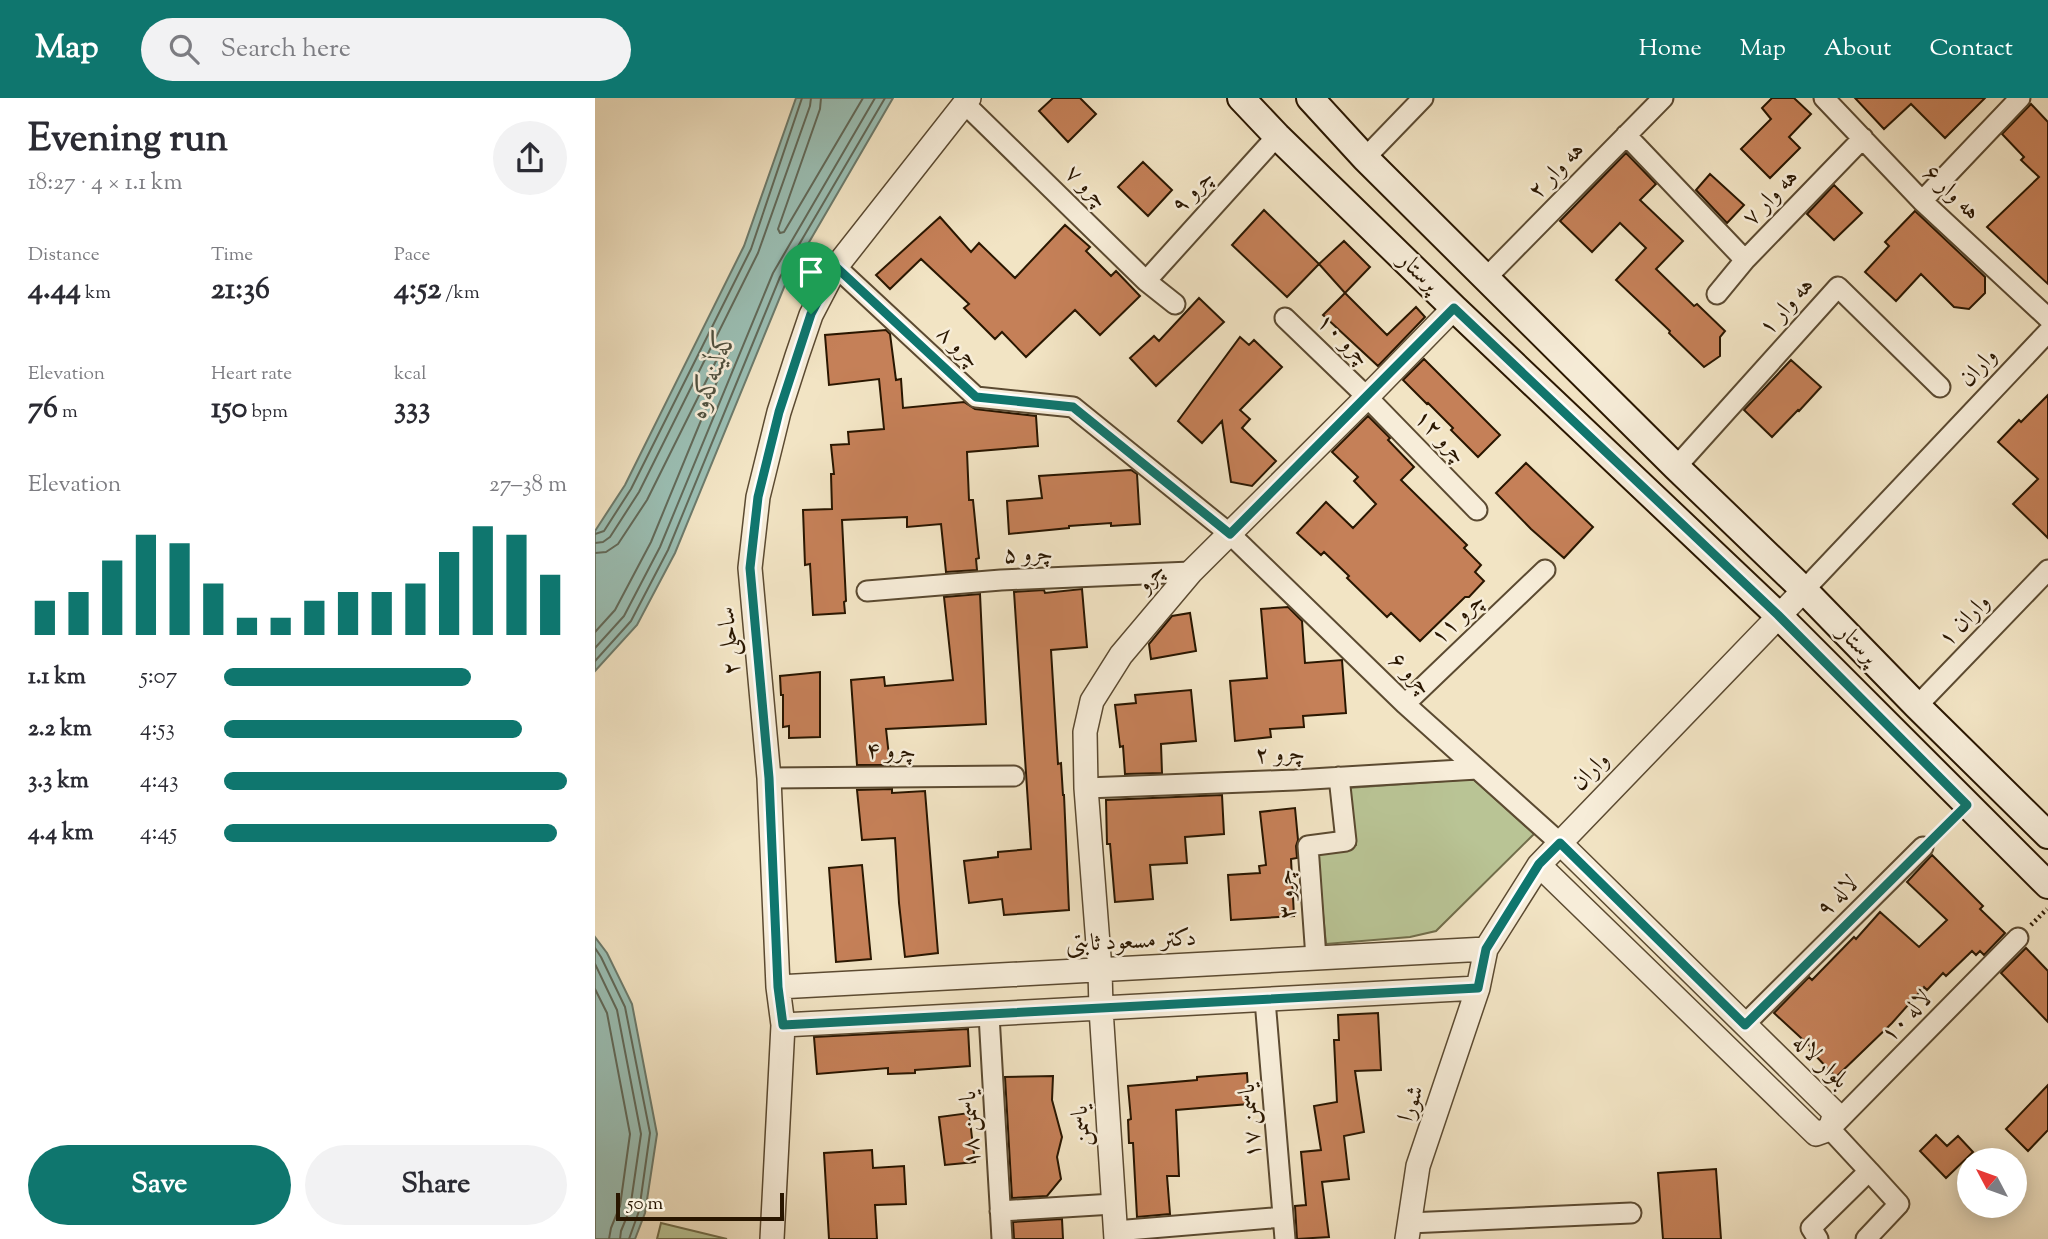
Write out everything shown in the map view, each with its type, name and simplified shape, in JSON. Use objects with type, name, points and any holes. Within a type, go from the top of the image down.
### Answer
[{"type":"main road","name":"پرستار","points":[[1241,98],[1454,308],[1778,615],[2048,885]]},
{"type":"main road","name":"پرستار","points":[[1310,98],[1365,158],[1676,467],[1804,590],[2048,835]]},
{"type":"street","points":[[1365,158],[1423,98]]},
{"type":"street","name":"هه وار ۲","points":[[1486,278],[1663,98]]},
{"type":"street","points":[[1922,201],[2019,98]]},
{"type":"street","name":"ساحلی ۲","points":[[772,1239],[783,1025],[778,987],[769,778],[750,568],[758,497],[779,412],[811,314],[836,267],[966,101]]},
{"type":"street","name":"چرو ۷","points":[[966,101],[1146,281],[1175,304]]},
{"type":"street","name":"هه وار ۶","points":[[1834,101],[1863,138],[1922,201],[2048,318]]},
{"type":"street","points":[[1626,135],[1745,260]]},
{"type":"street","name":"چرو ۹","points":[[1146,281],[1277,136]]},
{"type":"street","name":"هه وار ۷","points":[[1717,294],[1745,260],[1863,138]]},
{"type":"street","name":"چرو ۸","points":[[836,267],[976,397],[1073,407]]},
{"type":"street","name":"هه وار ۱","points":[[1676,467],[1838,287],[1940,387]]},
{"type":"street","name":"چرو","points":[[1100,970],[1086,788],[1085,732],[1092,701],[1121,656],[1191,572],[1454,308]]},
{"type":"street","name":"چرو ۱۰","points":[[1285,318],[1367,397]]},
{"type":"street","name":"واران","points":[[1804,590],[2048,332]]},
{"type":"street","name":"چرو ۱۲","points":[[1367,397],[1477,510]]},
{"type":"street","name":"چرو ۶","points":[[1073,407],[1230,534],[1405,704],[1560,843]]},
{"type":"street","name":"چرو ۱۱","points":[[1405,704],[1545,570]]},
{"type":"street","name":"واران ۱","points":[[1917,706],[2048,570]]},
{"type":"street","name":"چرو ۵","points":[[867,591],[1001,580],[1191,572]]},
{"type":"street","points":[[1778,615],[1804,590]]},
{"type":"street","name":"واران","points":[[1478,988],[1486,949],[1539,864],[1778,615]]},
{"type":"street","name":"چرو ۲","points":[[1086,788],[1477,769]]},
{"type":"street","name":"چرو ۴","points":[[769,778],[1014,776]]},
{"type":"street","name":"چرو ۳","points":[[1316,958],[1308,846],[1346,841],[1339,777]]},
{"type":"street","name":"بلوار لاله","points":[[1539,864],[1816,1134],[1830,1129],[1835,1113],[1560,843]]},
{"type":"street","name":"لاله ۹","points":[[1745,1025],[1923,847]]},
{"type":"street","name":"لاله ۱۰","points":[[1830,1129],[2018,938]]},
{"type":"street","name":"دکتر مسعود ثابتی","points":[[778,987],[1486,949]]},
{"type":"street","name":"یاسمن","points":[[1100,970],[1116,1235]]},
{"type":"street","points":[[783,1025],[1478,988]]},
{"type":"street","name":"شورا","points":[[1408,1231],[1418,1166],[1478,988]]},
{"type":"street","name":"یاسمن ۱۷","points":[[1265,1000],[1285,1239]]},
{"type":"street","name":"یاسمن ۱۸","points":[[989,1015],[1002,1239]]},
{"type":"street","points":[[1830,1129],[1899,1204],[1866,1239]]},
{"type":"street","points":[[1818,1239],[1811,1228],[1869,1171]]},
{"type":"street","points":[[1000,1211],[1114,1204]]},
{"type":"street","points":[[1408,1231],[1631,1213]]},
{"type":"street","points":[[1116,1235],[1283,1217]]},
{"type":"path","points":[[1923,847],[1967,805]]},
{"type":"green space","points":[[1473,779],[1534,834],[1436,931],[1410,937],[1326,944],[1317,853],[1356,845],[1348,788]]},
{"type":"green space","points":[[661,1223],[727,1239],[657,1239]]},
{"type":"water","name":"کەڵینەکەوە","points":[[796,98],[893,98],[787,280],[675,553],[637,625],[595,671],[595,531],[625,485],[744,246]]},
{"type":"water","points":[[595,937],[607,953],[632,1004],[657,1134],[645,1213],[635,1239],[595,1239]]},
{"type":"building","points":[[1053,98],[1080,98],[1096,114],[1068,142],[1039,111]]},
{"type":"building","points":[[1772,98],[1794,98],[1811,114],[1789,137],[1800,148],[1770,178],[1741,149],[1771,119],[1762,108]]},
{"type":"building","points":[[1855,98],[1985,98],[1945,138],[1911,104],[1884,129]]},
{"type":"building","points":[[2031,104],[2048,122],[2048,284],[1987,227],[2039,177],[2021,160],[2024,157],[2002,134]]},
{"type":"building","points":[[1626,153],[1656,184],[1640,200],[1683,241],[1656,269],[1694,306],[1697,304],[1725,331],[1720,337],[1720,356],[1704,367],[1616,280],[1646,248],[1620,223],[1592,252],[1560,221]]},
{"type":"building","points":[[1143,162],[1172,190],[1148,216],[1118,187]]},
{"type":"building","points":[[1710,174],[1744,205],[1727,223],[1696,190]]},
{"type":"building","points":[[1834,185],[1862,213],[1834,240],[1807,214]]},
{"type":"building","points":[[1264,210],[1319,264],[1287,297],[1232,245]]},
{"type":"building","points":[[1915,211],[1985,277],[1985,293],[1969,309],[1954,307],[1921,274],[1896,301],[1865,272],[1889,246],[1885,242]]},
{"type":"building","points":[[940,217],[971,252],[979,243],[1015,278],[1065,225],[1090,247],[1086,251],[1111,276],[1116,271],[1140,296],[1100,335],[1075,310],[1026,357],[1002,332],[995,339],[964,308],[969,304],[921,259],[890,289],[876,275]]},
{"type":"building","points":[[1344,241],[1370,267],[1345,293],[1319,264]]},
{"type":"building","points":[[1345,293],[1387,335],[1416,307],[1425,317],[1378,366],[1323,315]]},
{"type":"building","points":[[1199,298],[1224,322],[1156,386],[1130,358],[1154,336],[1159,341]]},
{"type":"building","points":[[886,330],[890,334],[896,380],[901,379],[903,408],[964,402],[975,409],[1036,416],[1038,446],[967,452],[969,500],[973,500],[979,558],[976,559],[977,570],[946,572],[941,524],[907,527],[907,517],[842,520],[845,613],[813,615],[810,564],[805,565],[803,510],[832,509],[831,474],[834,474],[831,445],[849,444],[848,432],[884,429],[879,379],[829,385],[825,335]]},
{"type":"building","points":[[1240,337],[1249,345],[1254,340],[1282,367],[1240,410],[1250,419],[1242,428],[1276,461],[1252,486],[1231,482],[1222,421],[1202,443],[1178,421]]},
{"type":"building","points":[[1424,359],[1500,435],[1478,457],[1451,430],[1453,428],[1403,380]]},
{"type":"building","points":[[1791,360],[1821,387],[1772,437],[1744,410]]},
{"type":"building","points":[[2048,395],[2048,538],[2013,504],[2038,479],[1998,442]]},
{"type":"building","points":[[1368,416],[1414,467],[1401,480],[1467,545],[1464,548],[1481,565],[1475,572],[1484,581],[1420,641],[1391,613],[1387,617],[1324,552],[1321,555],[1297,533],[1326,502],[1353,528],[1376,504],[1354,481],[1358,477],[1332,452]]},
{"type":"building","points":[[1526,463],[1593,527],[1564,558],[1496,493]]},
{"type":"building","points":[[1131,470],[1137,474],[1140,524],[1069,526],[1009,534],[1007,501],[1042,498],[1039,476]]},
{"type":"building","points":[[1082,589],[1087,647],[1051,650],[1058,764],[1061,763],[1064,795],[1069,910],[1004,915],[1002,899],[969,903],[964,861],[998,857],[998,852],[1031,849],[1014,592],[1044,590],[1045,593]]},
{"type":"building","points":[[980,594],[986,724],[886,729],[890,765],[857,765],[851,680],[884,677],[885,686],[953,680],[944,597]]},
{"type":"building","points":[[1288,607],[1302,621],[1305,663],[1342,660],[1346,713],[1303,716],[1304,727],[1270,729],[1271,737],[1235,741],[1230,681],[1267,678],[1261,609]]},
{"type":"building","points":[[1190,613],[1196,651],[1151,659],[1149,644],[1172,616]]},
{"type":"building","points":[[820,672],[820,737],[789,738],[789,726],[783,727],[780,676]]},
{"type":"building","points":[[1191,690],[1196,741],[1161,744],[1162,773],[1125,774],[1115,705],[1136,703],[1135,695]]},
{"type":"building","points":[[892,789],[892,793],[925,791],[938,953],[905,957],[895,838],[862,840],[857,790]]},
{"type":"building","points":[[1222,795],[1224,834],[1185,837],[1187,863],[1150,865],[1153,899],[1115,902],[1110,844],[1107,844],[1106,800]]},
{"type":"building","points":[[1295,808],[1297,858],[1291,859],[1294,916],[1231,920],[1228,875],[1260,873],[1259,866],[1266,865],[1260,812]]},
{"type":"building","points":[[1932,855],[1983,906],[1980,909],[2005,933],[1984,955],[1980,951],[1976,955],[1972,951],[1946,976],[1943,973],[1927,990],[1924,987],[1892,1023],[1836,1077],[1810,1050],[1812,1048],[1774,1013],[1809,977],[1812,980],[1854,937],[1856,939],[1880,912],[1919,947],[1947,920],[1907,882]]},
{"type":"building","points":[[862,865],[871,959],[836,962],[829,868]]},
{"type":"building","points":[[2026,948],[2048,971],[2048,1022],[2001,973]]},
{"type":"building","points":[[1378,1013],[1381,1070],[1355,1071],[1364,1132],[1344,1136],[1349,1179],[1322,1182],[1329,1237],[1297,1239],[1295,1206],[1306,1205],[1301,1152],[1321,1150],[1314,1106],[1337,1102],[1334,1040],[1339,1040],[1338,1015]]},
{"type":"building","points":[[968,1029],[970,1066],[915,1070],[915,1073],[888,1074],[888,1068],[817,1074],[814,1037]]},
{"type":"building","points":[[1247,1073],[1249,1104],[1176,1110],[1179,1176],[1167,1176],[1170,1214],[1137,1217],[1133,1143],[1129,1143],[1128,1120],[1131,1119],[1128,1086]]},
{"type":"building","points":[[1053,1076],[1052,1100],[1062,1137],[1057,1157],[1061,1179],[1047,1196],[1012,1198],[1005,1077]]},
{"type":"building","points":[[2048,1085],[2048,1130],[2028,1151],[2006,1129]]},
{"type":"building","points":[[969,1113],[975,1162],[945,1165],[939,1117]]},
{"type":"building","points":[[1936,1135],[1947,1146],[1958,1136],[1969,1148],[1957,1148],[1957,1167],[1946,1178],[1920,1151]]},
{"type":"building","points":[[872,1150],[873,1168],[904,1166],[906,1204],[875,1205],[877,1239],[829,1239],[824,1153]]},
{"type":"building","points":[[1716,1169],[1721,1239],[1663,1239],[1658,1173]]},
{"type":"building","points":[[1062,1219],[1063,1239],[1014,1239],[1013,1222]]},
{"type":"route","points":[[836,267],[976,397],[1073,407],[1230,534],[1454,308],[1778,615],[1967,805],[1745,1025],[1560,843],[1539,864],[1486,949],[1478,988],[783,1025],[778,987],[769,778],[750,568],[758,497],[779,412],[811,314],[836,267]]}]
